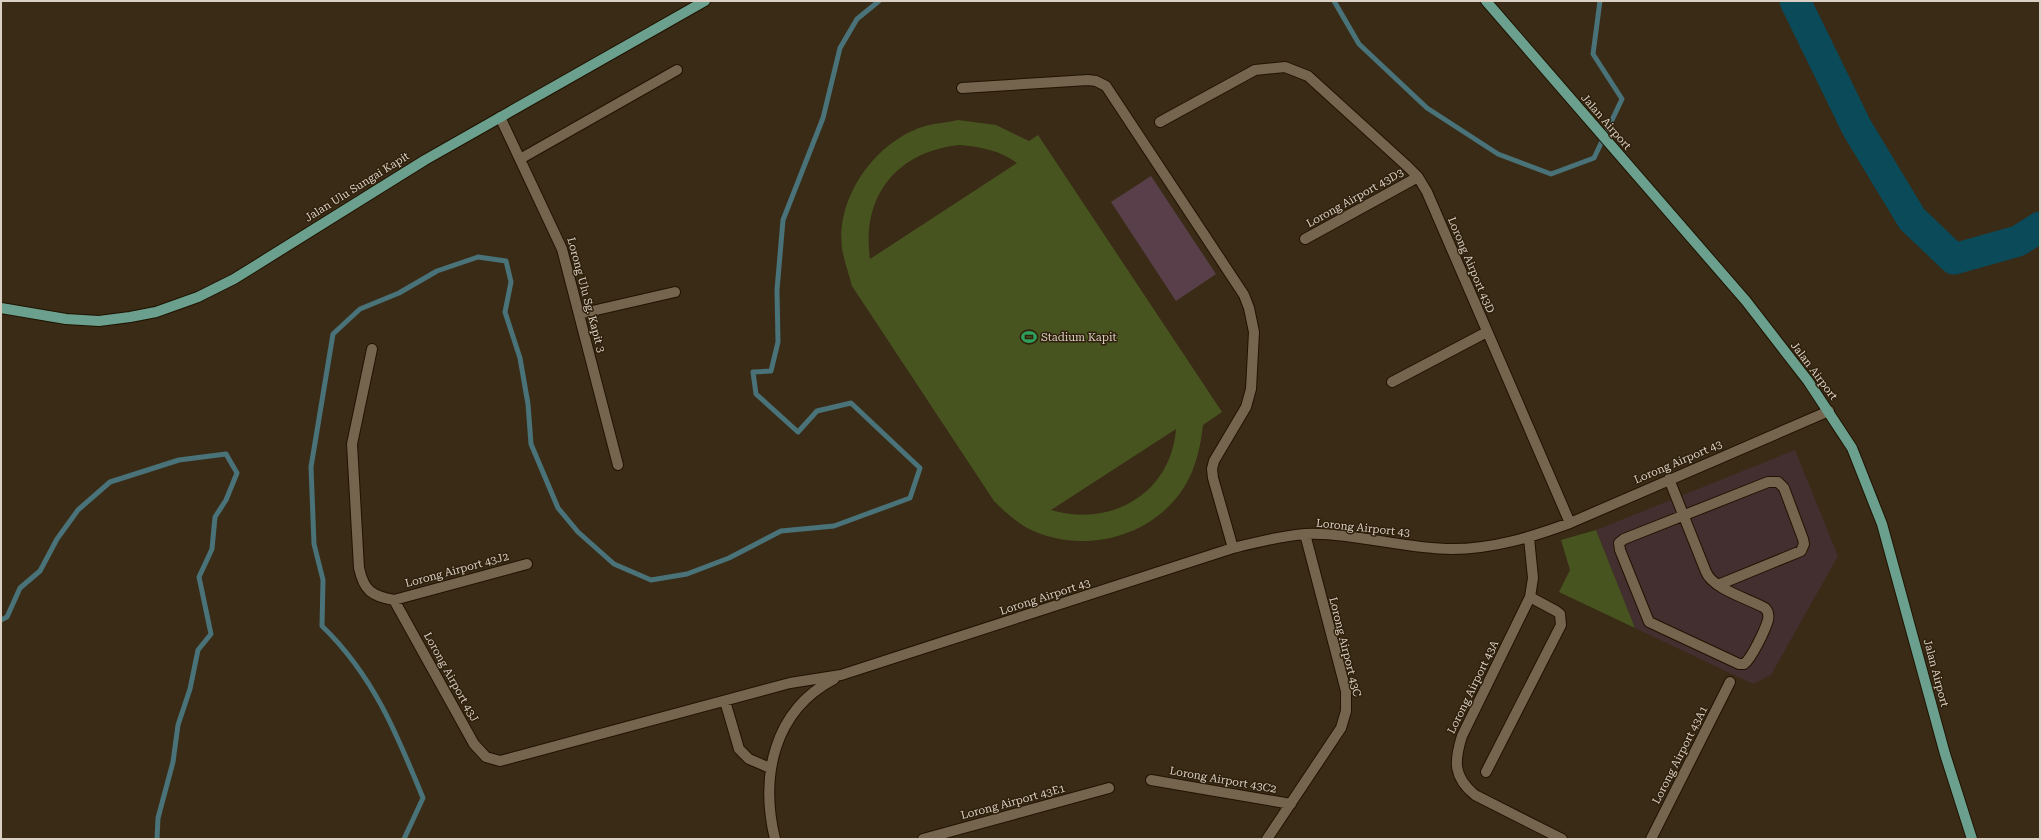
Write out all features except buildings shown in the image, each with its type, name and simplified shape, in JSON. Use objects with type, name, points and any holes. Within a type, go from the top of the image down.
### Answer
[{"type":"main road","name":"Jalan Ulu Sungai Kapit","points":[[1,308],[66,319],[99,321],[156,312],[198,297],[234,278],[339,212],[500,117],[705,1]]},
{"type":"main road","name":"Jalan Airport","points":[[1486,1],[1746,301],[1808,381],[1852,448],[1882,524],[1945,754],[1972,839]]},
{"type":"street","name":"Lorong Airport 43D","points":[[1160,122],[1254,70],[1285,67],[1308,76],[1418,177],[1427,192],[1570,523]]},
{"type":"street","points":[[520,159],[677,70]]},
{"type":"street","points":[[962,88],[1088,80],[1096,81],[1106,86],[1244,295],[1249,308],[1254,332],[1251,389],[1246,407],[1214,461],[1212,469],[1213,478],[1233,548]]},
{"type":"street","name":"Lorong Ulu Sg. Kapit 3","points":[[500,117],[559,239],[618,465]]},
{"type":"street","name":"Lorong Airport 43D3","points":[[1305,239],[1418,177]]},
{"type":"street","points":[[579,314],[675,292]]},
{"type":"street","points":[[1392,382],[1487,332]]},
{"type":"street","points":[[372,349],[352,444],[359,568],[365,586],[371,593],[379,597],[394,600]]},
{"type":"street","name":"Lorong Airport 43","points":[[841,675],[1233,548],[1272,538],[1305,534],[1334,535],[1452,549],[1492,545],[1529,538],[1570,523],[1829,411]]},
{"type":"street","points":[[1670,479],[1684,516],[1708,577],[1718,585],[1765,608],[1768,611],[1768,620],[1750,658],[1744,664],[1735,663],[1650,622],[1620,550],[1619,543],[1624,539],[1684,516],[1768,482],[1778,482],[1784,488],[1803,539],[1804,544],[1801,551],[1718,585]]},
{"type":"street","name":"Lorong Airport 43C","points":[[1267,839],[1341,728],[1346,711],[1347,701],[1305,534]]},
{"type":"street","name":"Lorong Airport 43A","points":[[1529,538],[1533,578],[1530,597],[1462,736],[1457,750],[1456,763],[1459,777],[1465,787],[1475,795],[1562,839]]},
{"type":"street","name":"Lorong Airport 43J2","points":[[394,600],[527,564]]},
{"type":"street","points":[[1486,772],[1561,624],[1560,614],[1530,597]]},
{"type":"street","name":"Lorong Airport 43J","points":[[394,600],[474,744],[486,757],[492,760],[500,761],[515,758],[725,701]]},
{"type":"street","points":[[770,768],[749,759],[739,749],[725,701],[790,683],[841,675]]},
{"type":"street","points":[[775,839],[769,804],[770,768],[775,748],[796,711],[807,698],[823,684],[841,675]]},
{"type":"street","name":"Lorong Airport 43A1","points":[[1651,839],[1730,682]]},
{"type":"street","name":"Lorong Airport 43C2","points":[[1151,780],[1291,804]]},
{"type":"street","name":"Lorong Airport 43E1","points":[[923,839],[1109,788]]},
{"type":"shaded area","points":[[1795,450],[1838,556],[1771,675],[1753,684],[1635,628],[1596,530]]},
{"type":"green space","points":[[958,120],[996,125],[1029,141],[1038,135],[1222,412],[1203,425],[1199,449],[1192,472],[1180,494],[1163,512],[1143,525],[1122,535],[1098,540],[1074,541],[1050,537],[1027,528],[1010,516],[994,501],[852,286],[842,248],[842,229],[845,210],[852,192],[862,174],[874,159],[889,145],[905,135],[922,127]],"holes":[[[960,145],[997,152],[1017,163],[870,259],[869,236],[872,215],[878,196],[888,180],[902,167],[919,156],[938,149]],[[1176,429],[1172,452],[1163,472],[1150,488],[1134,501],[1115,509],[1095,514],[1073,514],[1051,510]]]},
{"type":"green space","points":[[1596,530],[1635,628],[1559,592],[1570,570],[1561,540]]},
{"type":"waterway","points":[[404,839],[423,798],[393,728],[370,685],[340,645],[322,626],[323,580],[314,544],[311,467],[333,334],[360,309],[399,293],[437,271],[478,257],[506,261],[511,282],[505,312],[520,358],[528,404],[531,444],[558,508],[578,532],[614,564],[651,580],[687,574],[729,558],[781,531],[834,526],[910,498],[920,468],[851,403],[817,411],[798,432],[756,394],[753,372],[771,371],[778,342],[777,290],[783,220],[823,118],[840,48],[857,19],[879,1]]},
{"type":"waterway","points":[[1334,1],[1359,44],[1427,108],[1498,154],[1551,174],[1594,158],[1622,99],[1593,54],[1600,1]]},
{"type":"waterway","points":[[1795,1],[1857,128],[1912,219],[1954,259],[2018,241],[2040,227]]},
{"type":"waterway","points":[[1,620],[7,617],[20,588],[40,571],[57,539],[78,510],[110,482],[179,460],[226,454],[237,473],[226,500],[215,517],[212,549],[199,577],[211,634],[198,650],[190,689],[178,725],[173,762],[158,818],[157,839]]},
{"type":"place","name":"Stadium Kapit","points":[[1029,337]]}]
